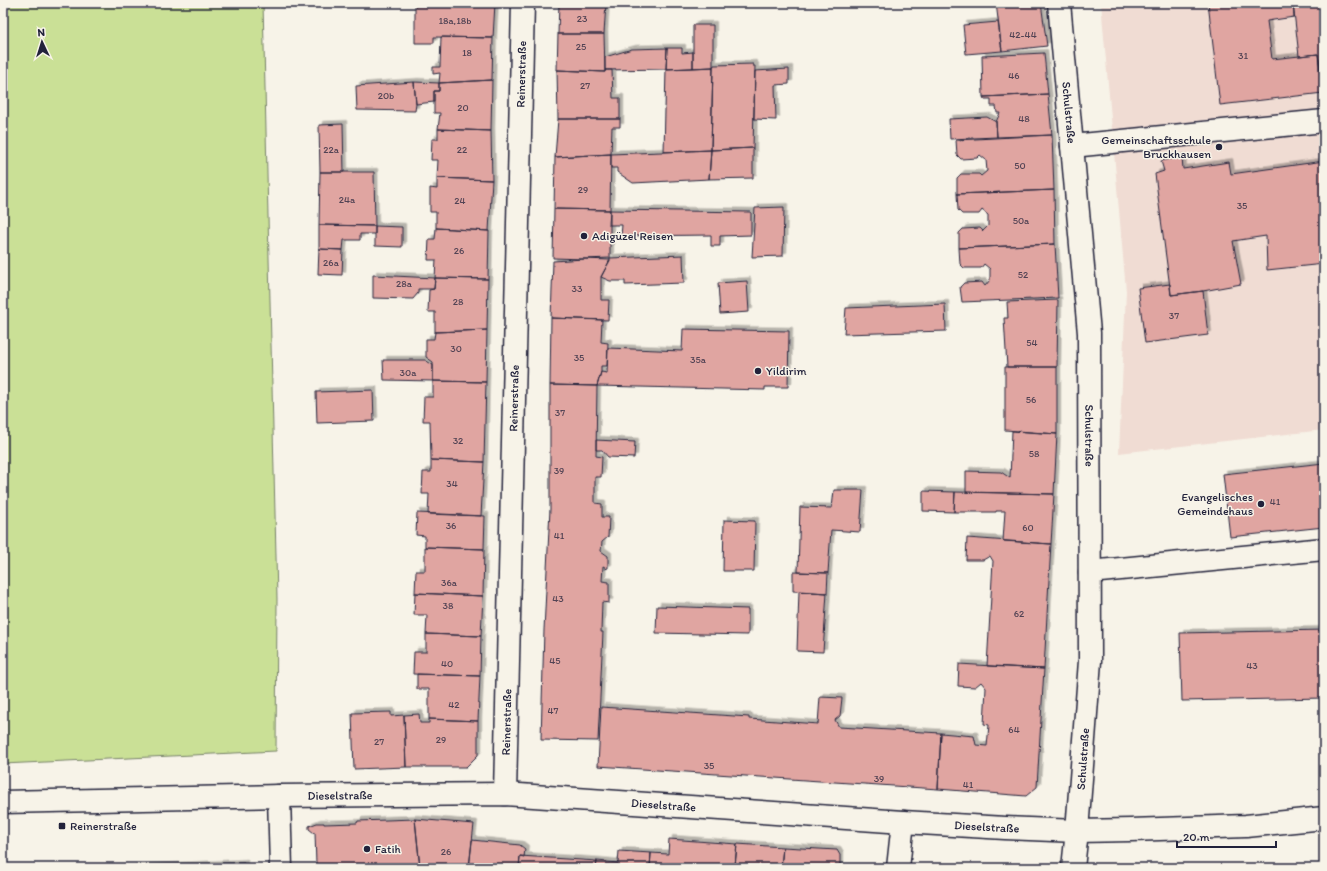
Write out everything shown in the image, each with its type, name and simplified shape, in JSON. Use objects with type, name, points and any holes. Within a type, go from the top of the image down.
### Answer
[{"type":"street","name":"Reinerstraße","points":[[505,794],[523,3]]},
{"type":"street","name":"Schulstraße","points":[[1059,3],[1088,332],[1090,661],[1073,868]]},
{"type":"street","points":[[1072,146],[1324,121]]},
{"type":"street","points":[[1090,572],[1324,549]]},
{"type":"street","name":"Dieselstraße","points":[[3,802],[279,796],[505,794],[903,822],[1077,831],[1246,826],[1324,818]]},
{"type":"street","points":[[279,796],[281,868]]},
{"type":"street","points":[[898,868],[903,822]]},
{"type":"shaded area","name":"Gemeinschaftsschule Bruckhausen","points":[[1101,3],[1324,3],[1324,430],[1119,453],[1126,291]]},
{"type":"green space","points":[[3,3],[263,3],[277,599],[276,751],[3,764]]},
{"type":"building","points":[[415,3],[495,3],[493,38],[434,37],[434,43],[415,43]]},
{"type":"building","points":[[559,3],[606,3],[604,34],[558,34]]},
{"type":"building","points":[[996,3],[1041,3],[1047,46],[1002,51]]},
{"type":"building","points":[[1208,3],[1293,3],[1294,17],[1267,21],[1272,59],[1318,54],[1323,93],[1220,105]]},
{"type":"building","points":[[1293,3],[1324,3],[1324,93],[1318,54],[1299,56]]},
{"type":"building","points":[[998,22],[1002,51],[966,54],[963,25]]},
{"type":"building","points":[[693,25],[713,25],[713,67],[693,68]]},
{"type":"building","points":[[558,34],[604,34],[605,72],[557,70]]},
{"type":"building","points":[[441,37],[493,38],[492,80],[439,83],[440,73],[433,74],[433,67],[440,67]]},
{"type":"building","points":[[667,48],[666,69],[605,70],[605,57],[632,49]]},
{"type":"building","points":[[667,48],[682,48],[682,53],[693,52],[693,68],[666,69]]},
{"type":"building","points":[[1044,53],[1048,94],[983,97],[982,56]]},
{"type":"building","points":[[753,64],[753,66],[755,66],[753,148],[711,150],[713,67],[714,65]]},
{"type":"building","points":[[713,67],[711,150],[664,152],[666,69]]},
{"type":"building","points":[[789,69],[789,84],[775,85],[776,120],[754,119],[755,71]]},
{"type":"building","points":[[557,70],[605,72],[605,70],[612,70],[613,98],[620,98],[620,119],[558,119]]},
{"type":"building","points":[[492,80],[491,131],[438,129],[440,113],[434,113],[434,91],[439,91],[439,83]]},
{"type":"building","points":[[414,82],[439,83],[439,91],[434,91],[434,102],[416,104]]},
{"type":"building","points":[[414,82],[416,104],[415,111],[357,110],[356,86]]},
{"type":"building","points":[[1048,94],[1052,135],[997,137],[996,122],[1000,113],[997,113],[996,106],[991,106],[991,99],[984,99],[983,97]]},
{"type":"building","points":[[987,117],[996,122],[997,137],[950,139],[949,119]]},
{"type":"building","points":[[558,119],[620,119],[620,127],[612,127],[611,154],[555,157]]},
{"type":"building","points":[[343,124],[344,172],[320,172],[319,125]]},
{"type":"building","points":[[438,129],[491,131],[492,180],[437,178],[438,160],[431,160],[432,139],[438,139]]},
{"type":"building","points":[[1052,135],[1054,190],[957,194],[957,178],[961,174],[979,174],[981,176],[987,171],[986,160],[980,155],[977,158],[961,159],[957,155],[956,140]]},
{"type":"building","points":[[753,148],[753,178],[709,179],[711,150]]},
{"type":"building","points":[[711,150],[709,179],[633,183],[617,172],[617,168],[611,168],[611,154]]},
{"type":"building","points":[[611,154],[610,210],[554,209],[555,157]]},
{"type":"building","points":[[1182,157],[1183,169],[1229,162],[1231,174],[1324,161],[1324,264],[1267,270],[1266,236],[1233,241],[1241,284],[1171,295],[1155,174],[1164,171],[1161,161]]},
{"type":"building","points":[[320,172],[374,172],[375,226],[319,225]]},
{"type":"building","points":[[437,178],[492,180],[489,231],[436,228],[436,212],[430,212],[430,188],[437,189]]},
{"type":"building","points":[[1054,190],[1055,244],[959,248],[959,233],[963,229],[980,228],[983,231],[988,226],[988,215],[982,210],[979,214],[962,214],[958,210],[957,194]]},
{"type":"building","points":[[784,207],[783,256],[752,257],[755,208]]},
{"type":"building","points":[[554,209],[610,210],[610,258],[553,258]]},
{"type":"building","points":[[610,210],[751,212],[751,235],[720,236],[720,246],[711,246],[711,235],[621,236],[622,225],[609,225]]},
{"type":"building","points":[[319,225],[375,226],[375,234],[360,234],[360,240],[344,240],[343,250],[319,249]]},
{"type":"building","points":[[375,226],[402,227],[402,247],[375,246]]},
{"type":"building","points":[[436,228],[489,231],[488,279],[435,278],[436,260],[428,260],[429,239],[435,239]]},
{"type":"building","points":[[1055,244],[1058,298],[962,302],[960,287],[964,283],[982,282],[985,286],[990,280],[990,269],[984,264],[981,268],[964,268],[960,264],[959,248]]},
{"type":"building","points":[[319,249],[343,250],[342,275],[318,274]]},
{"type":"building","points":[[683,255],[684,283],[625,285],[625,281],[610,281],[601,277],[610,258]]},
{"type":"building","points":[[584,259],[610,260],[601,277],[601,300],[609,300],[608,320],[551,318],[553,261]]},
{"type":"building","points":[[373,275],[435,278],[434,289],[418,289],[418,293],[413,299],[373,298]]},
{"type":"building","points":[[435,278],[488,279],[487,330],[435,332],[435,312],[428,312],[429,290],[434,289]]},
{"type":"building","points":[[747,281],[749,312],[720,314],[718,283]]},
{"type":"building","points":[[1170,284],[1171,295],[1203,291],[1208,335],[1145,343],[1138,288]]},
{"type":"building","points":[[1058,300],[1057,367],[1007,367],[1004,318],[1008,318],[1007,302]]},
{"type":"building","points":[[945,304],[946,331],[844,334],[846,308]]},
{"type":"building","points":[[551,318],[602,320],[601,342],[608,343],[607,366],[601,366],[597,386],[550,385]]},
{"type":"building","points":[[683,329],[789,331],[788,387],[765,387],[765,390],[597,386],[601,372],[607,373],[608,348],[682,351]]},
{"type":"building","points":[[487,330],[486,382],[433,381],[433,362],[426,357],[426,339],[434,339],[435,332]]},
{"type":"building","points":[[383,360],[425,360],[433,365],[433,381],[384,380]]},
{"type":"building","points":[[1005,367],[1057,367],[1057,434],[1005,430]]},
{"type":"building","points":[[433,381],[486,382],[484,462],[431,460],[430,421],[423,421],[424,397],[433,397]]},
{"type":"building","points":[[550,385],[597,386],[596,456],[602,457],[601,477],[595,477],[595,503],[602,504],[602,517],[609,517],[608,537],[602,542],[601,551],[608,556],[608,568],[605,569],[603,566],[602,581],[609,582],[609,603],[602,602],[601,632],[603,632],[598,741],[541,740],[544,630],[550,509]]},
{"type":"building","points":[[373,390],[374,421],[317,423],[316,392]]},
{"type":"building","points":[[1012,431],[1057,434],[1054,494],[966,492],[966,471],[1001,472],[1010,478]]},
{"type":"building","points":[[596,440],[635,442],[634,458],[608,457],[602,450],[596,450]]},
{"type":"building","points":[[431,460],[484,462],[481,516],[428,514],[429,494],[422,494],[423,472],[431,472]]},
{"type":"building","points":[[1324,463],[1324,527],[1230,537],[1223,474]]},
{"type":"building","points":[[834,490],[863,490],[860,532],[831,530],[828,573],[798,572],[800,507],[832,508]]},
{"type":"building","points":[[923,491],[955,492],[954,512],[923,511]]},
{"type":"building","points":[[955,492],[1054,494],[1051,544],[1003,541],[1005,511],[954,512]]},
{"type":"building","points":[[417,513],[485,516],[484,549],[425,547],[425,536],[416,535]]},
{"type":"building","points":[[724,520],[755,521],[754,571],[723,571]]},
{"type":"building","points":[[967,538],[1051,544],[1044,669],[987,666],[993,561],[990,556],[983,560],[966,560]]},
{"type":"building","points":[[425,547],[484,549],[483,596],[415,593],[416,571],[425,571]]},
{"type":"building","points":[[793,572],[828,573],[827,593],[793,591]]},
{"type":"building","points":[[799,591],[827,593],[823,652],[797,651]]},
{"type":"building","points":[[415,593],[483,596],[481,636],[426,634],[427,615],[414,615]]},
{"type":"building","points":[[657,606],[748,609],[748,635],[656,633]]},
{"type":"building","points":[[1324,630],[1324,698],[1182,701],[1180,633]]},
{"type":"building","points":[[426,634],[481,636],[480,676],[413,674],[414,652],[426,652]]},
{"type":"building","points":[[959,664],[1044,669],[1037,787],[1026,796],[938,789],[941,733],[974,736],[976,745],[987,746],[989,725],[984,724],[986,688],[981,682],[975,687],[958,686]]},
{"type":"building","points":[[417,674],[480,676],[478,721],[429,719],[429,689],[417,689]]},
{"type":"building","points":[[820,697],[842,698],[840,716],[835,720],[839,727],[941,733],[938,789],[598,766],[601,707],[749,717],[749,719],[818,724]]},
{"type":"building","points":[[391,712],[391,716],[404,715],[406,767],[354,769],[352,713]]},
{"type":"building","points":[[419,714],[420,723],[429,723],[429,719],[478,721],[478,755],[466,767],[406,767],[404,715]]},
{"type":"building","points":[[415,819],[474,824],[469,868],[420,868]]},
{"type":"building","name":"Fatih","points":[[415,819],[420,868],[314,868],[316,864],[315,833],[309,829],[309,826],[317,823],[357,823],[358,821]]},
{"type":"building","points":[[669,839],[737,844],[735,866],[727,866],[726,868],[650,868],[651,853],[668,854]]},
{"type":"building","points":[[472,840],[520,845],[525,849],[524,857],[520,856],[519,868],[469,868]]},
{"type":"building","points":[[737,844],[783,847],[781,868],[726,868],[727,866],[735,866]]},
{"type":"building","points":[[783,847],[837,850],[840,855],[840,868],[781,868]]},
{"type":"building","points":[[619,851],[651,853],[650,868],[596,868],[597,861],[618,863]]},
{"type":"building","points":[[520,856],[597,861],[596,868],[519,868]]},
{"type":"building","points":[[244,863],[244,868],[132,868]]},
{"type":"place","name":"Gemeinschaftsschule Bruckhausen","points":[[1219,147]]},
{"type":"place","name":"Adigüzel Reisen","points":[[584,236]]},
{"type":"place","name":"Yildirim","points":[[758,371]]},
{"type":"place","name":"Evangelisches Gemeindehaus","points":[[1261,504]]},
{"type":"place","name":"Reinerstraße","points":[[62,826]]},
{"type":"place","name":"Fatih","points":[[367,849]]}]
